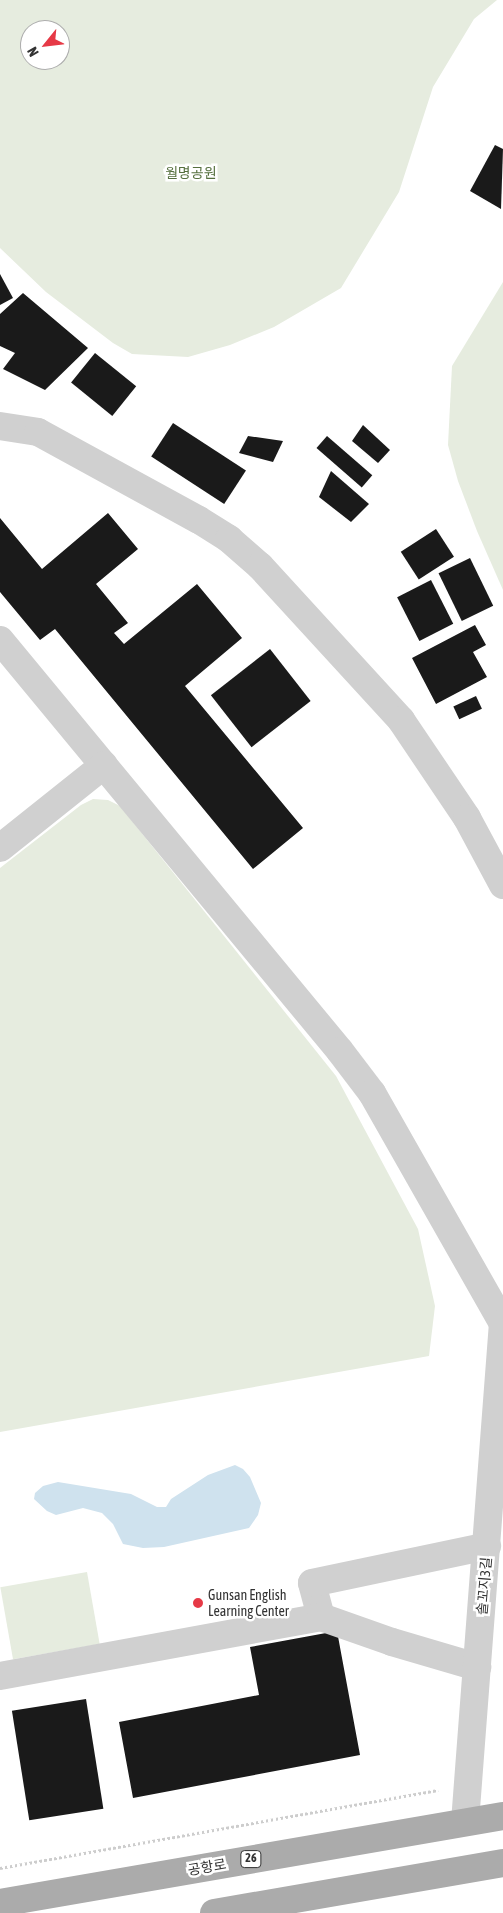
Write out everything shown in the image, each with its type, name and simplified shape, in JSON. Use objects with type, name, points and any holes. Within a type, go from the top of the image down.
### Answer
[{"type":"main road","name":"공항로","points":[[0,1903],[503,1816]]},
{"type":"main road","points":[[214,1913],[503,1863]]},
{"type":"street","points":[[0,426],[38,432],[199,520],[229,539],[260,566],[401,720],[467,818],[503,885]]},
{"type":"street","points":[[0,640],[334,1043],[372,1093],[502,1332]]},
{"type":"street","points":[[0,848],[104,765]]},
{"type":"street","name":"솔꼬지3길","points":[[465,1822],[487,1546],[497,1502],[502,1332]]},
{"type":"street","points":[[321,1617],[312,1583],[487,1546]]},
{"type":"street","points":[[0,1676],[321,1617],[392,1642],[477,1667]]},
{"type":"path","points":[[0,1868],[438,1790]]},
{"type":"green space","name":"월명공원","points":[[0,0],[497,0],[474,19],[433,87],[399,192],[341,288],[274,327],[230,345],[188,357],[132,354],[113,343],[46,292],[0,248]]},
{"type":"green space","points":[[503,282],[503,590],[477,531],[458,481],[448,445],[452,366]]},
{"type":"green space","points":[[93,799],[108,800],[120,806],[336,1076],[418,1229],[435,1306],[429,1356],[0,1432],[0,868],[81,805]]},
{"type":"green space","points":[[87,1572],[100,1644],[13,1659],[0,1587]]},
{"type":"water","points":[[235,1465],[243,1469],[250,1477],[261,1503],[258,1515],[249,1528],[164,1547],[143,1548],[123,1544],[113,1524],[102,1513],[83,1508],[56,1515],[47,1511],[34,1499],[35,1493],[43,1486],[58,1482],[131,1494],[157,1507],[166,1507],[171,1499],[208,1475]]},
{"type":"building","points":[[495,145],[503,149],[501,209],[470,191]]},
{"type":"building","points":[[0,274],[13,298],[0,305]]},
{"type":"building","points":[[23,293],[88,348],[45,390],[3,369],[15,353],[0,346],[0,314]]},
{"type":"building","points":[[95,353],[136,386],[112,416],[71,383]]},
{"type":"building","points":[[173,423],[246,470],[224,504],[151,457]]},
{"type":"building","points":[[363,425],[390,450],[378,463],[352,441]]},
{"type":"building","points":[[248,436],[283,441],[273,462],[239,453]]},
{"type":"building","points":[[327,436],[372,475],[362,487],[317,448]]},
{"type":"building","points":[[331,471],[369,504],[351,522],[319,497]]},
{"type":"building","points":[[108,513],[138,549],[96,584],[128,623],[114,633],[124,644],[197,584],[242,638],[185,686],[303,828],[253,869],[55,629],[40,640],[0,592],[0,518],[42,569]]},
{"type":"building","points":[[436,529],[454,557],[419,580],[401,552]]},
{"type":"building","points":[[470,558],[493,606],[462,621],[439,573]]},
{"type":"building","points":[[431,580],[453,624],[419,641],[397,597]]},
{"type":"building","points":[[475,625],[486,645],[473,652],[487,677],[436,704],[412,658]]},
{"type":"building","points":[[270,649],[311,701],[252,747],[211,695]]},
{"type":"building","points":[[476,696],[482,709],[459,719],[453,707]]},
{"type":"building","points":[[337,1631],[360,1755],[133,1798],[119,1722],[259,1695],[250,1647]]},
{"type":"building","points":[[86,1699],[103,1809],[29,1820],[12,1711]]},
{"type":"place","name":"Gunsan English Learning Center","points":[[198,1603]]}]
